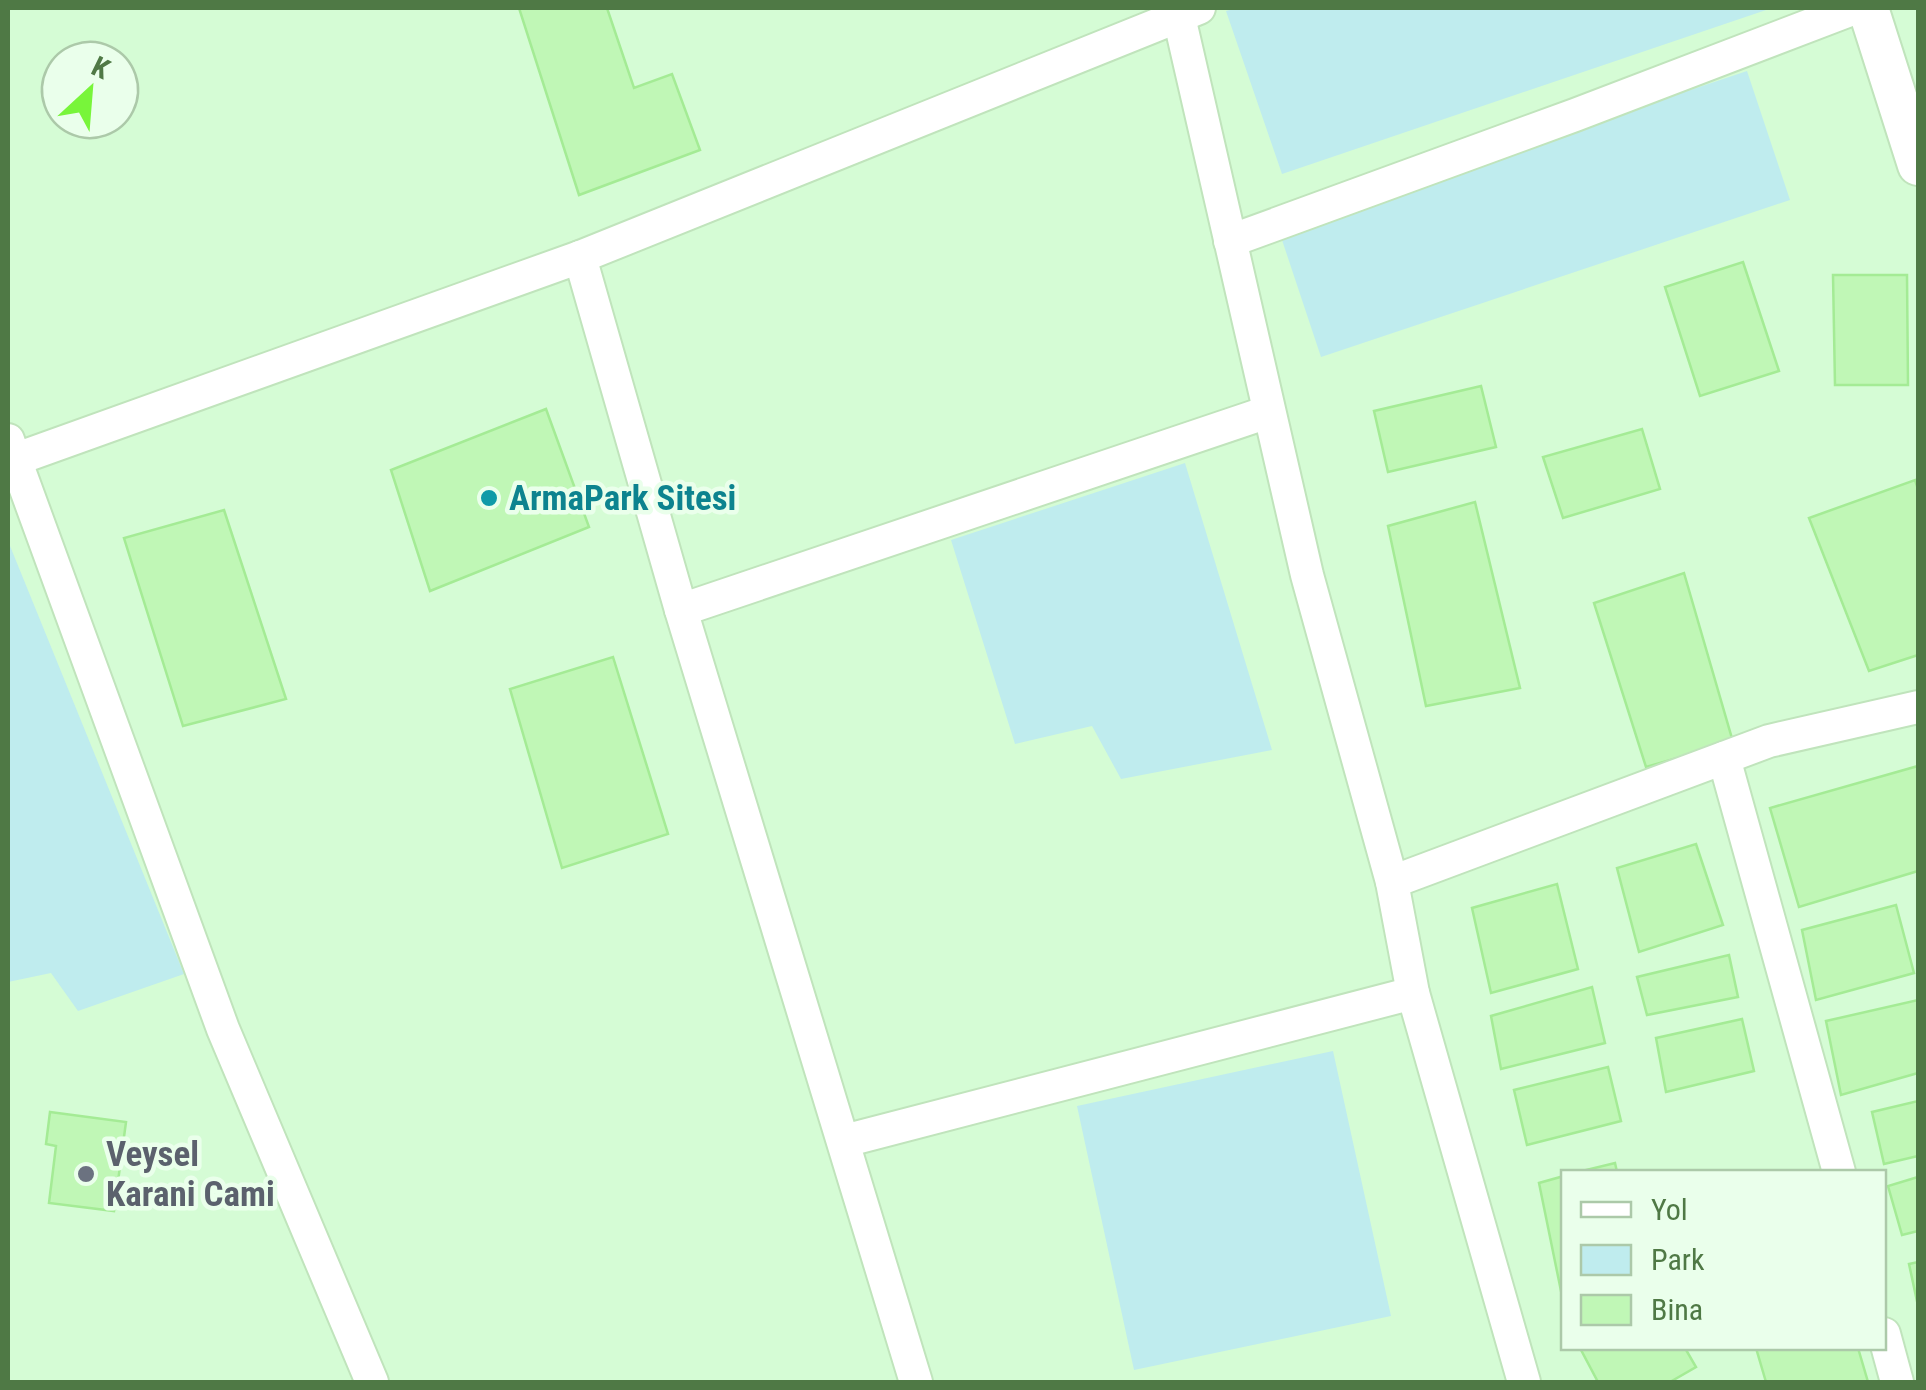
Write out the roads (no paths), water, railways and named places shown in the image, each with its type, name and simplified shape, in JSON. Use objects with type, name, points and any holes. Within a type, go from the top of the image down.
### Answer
[{"type":"street","points":[[1230,241],[1855,8]]},
{"type":"street","points":[[1868,8],[1918,165]]},
{"type":"street","points":[[372,1382],[223,1029],[10,453],[580,257],[1185,10],[1230,241],[1307,575],[1392,882],[1413,993],[1524,1382]]},
{"type":"street","points":[[580,257],[681,610],[916,1382]]},
{"type":"street","points":[[681,610],[1268,412]]},
{"type":"street","points":[[1392,882],[1769,741],[1918,707]]},
{"type":"street","points":[[1724,758],[1838,1170]]},
{"type":"street","points":[[844,1141],[1413,993]]},
{"type":"street","points":[[1886,1341],[1897,1382]]},
{"type":"place","name":"ArmaPark Sitesi","points":[[489,498]]},
{"type":"place","name":"Veysel Karani Cami","points":[[86,1174]]}]
